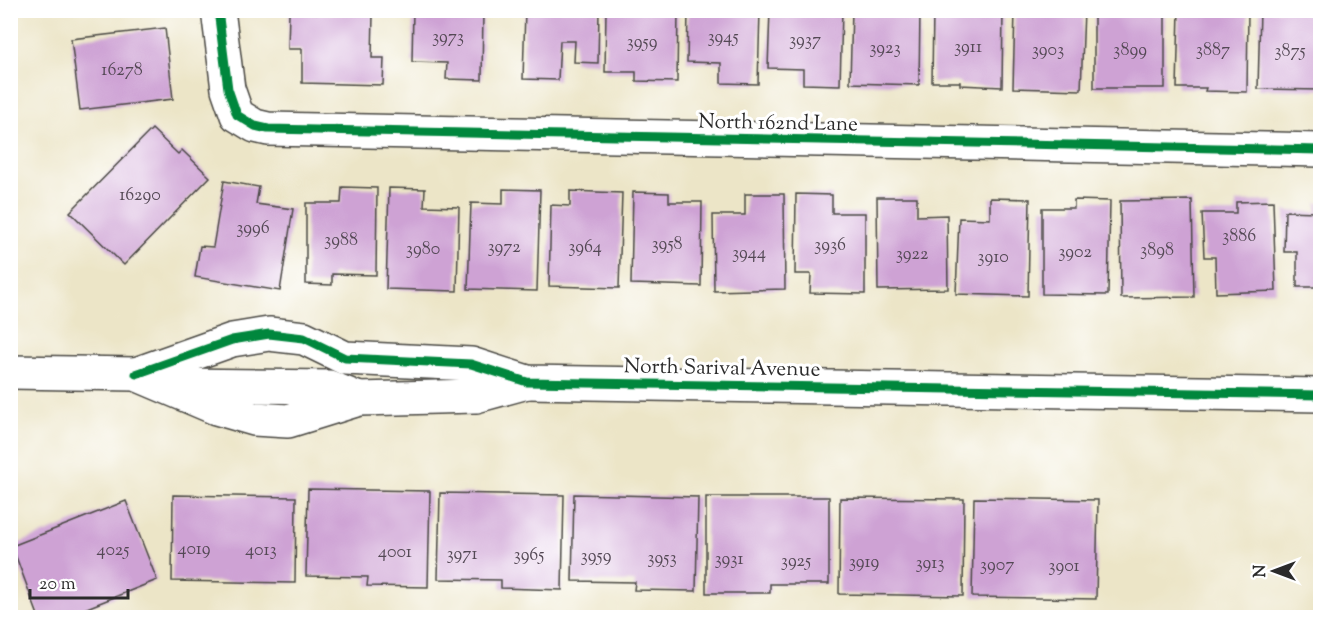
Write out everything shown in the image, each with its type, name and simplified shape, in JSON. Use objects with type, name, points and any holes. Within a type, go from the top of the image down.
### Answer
[{"type":"street","name":"North 162nd Lane","points":[[218,10],[228,89],[237,115],[255,126],[268,129],[1320,150]]},
{"type":"street","name":"North Sarival Avenue","points":[[151,380],[232,340],[269,334],[304,338],[345,358],[471,364],[527,382]]},
{"type":"street","points":[[329,387],[345,358]]},
{"type":"street","name":"North Sarival Avenue","points":[[10,372],[329,387],[359,399]]},
{"type":"street","name":"North Sarival Avenue","points":[[151,380],[216,408],[254,419],[288,421],[359,399],[476,396],[527,382],[1320,395]]},
{"type":"building","points":[[413,10],[483,10],[482,80],[446,79],[447,63],[412,62]]},
{"type":"building","points":[[525,10],[599,10],[598,63],[574,62],[575,41],[560,41],[558,80],[523,79]]},
{"type":"building","points":[[606,10],[678,10],[677,82],[636,81],[636,72],[605,72]]},
{"type":"building","points":[[688,10],[760,10],[758,84],[721,83],[721,63],[687,62]]},
{"type":"building","points":[[770,10],[842,10],[840,85],[803,84],[803,69],[768,68]]},
{"type":"building","points":[[852,10],[920,10],[919,85],[850,83]]},
{"type":"building","points":[[933,10],[1003,10],[1002,87],[960,85],[960,82],[932,82]]},
{"type":"building","points":[[1015,10],[1084,10],[1081,90],[1013,88]]},
{"type":"building","points":[[1094,10],[1165,10],[1165,88],[1094,88]]},
{"type":"building","points":[[1179,10],[1248,10],[1247,92],[1177,88]]},
{"type":"building","points":[[1260,10],[1320,10],[1320,90],[1258,89]]},
{"type":"building","points":[[289,13],[373,14],[372,58],[384,58],[383,85],[302,83],[302,49],[288,49]]},
{"type":"building","points":[[165,28],[173,99],[80,110],[71,39]]},
{"type":"building","points":[[152,129],[178,154],[182,150],[210,177],[124,265],[70,212]]},
{"type":"building","points":[[224,181],[259,187],[256,204],[293,209],[280,291],[195,277],[200,246],[213,247]]},
{"type":"building","points":[[342,187],[377,188],[376,275],[332,274],[332,285],[306,284],[306,203],[341,203]]},
{"type":"building","points":[[389,188],[425,189],[424,206],[459,207],[457,291],[386,289]]},
{"type":"building","points":[[503,189],[540,190],[537,291],[468,289],[471,203],[503,204]]},
{"type":"building","points":[[570,191],[622,193],[619,288],[549,286],[551,205],[570,206]]},
{"type":"building","points":[[633,192],[669,193],[669,202],[702,202],[701,286],[631,284]]},
{"type":"building","points":[[745,194],[784,194],[785,289],[714,291],[713,215],[745,215]]},
{"type":"building","points":[[796,194],[832,195],[832,213],[865,213],[865,294],[810,293],[811,274],[795,274]]},
{"type":"building","points":[[877,197],[917,197],[917,216],[947,215],[948,289],[878,290]]},
{"type":"building","points":[[990,198],[1030,199],[1028,296],[956,294],[959,218],[990,219]]},
{"type":"building","points":[[1074,200],[1110,201],[1108,295],[1042,294],[1042,208],[1074,208]]},
{"type":"building","points":[[1192,200],[1194,297],[1121,298],[1120,201]]},
{"type":"building","points":[[1273,201],[1276,291],[1216,293],[1215,257],[1204,257],[1202,213],[1236,213],[1236,202]]},
{"type":"building","points":[[1317,203],[1320,203],[1320,287],[1297,287],[1297,252],[1284,252],[1285,211],[1317,212]]},
{"type":"building","points":[[308,489],[430,491],[428,587],[367,586],[368,577],[306,576]]},
{"type":"building","points":[[440,493],[564,495],[562,590],[501,588],[501,580],[438,579]]},
{"type":"building","points":[[574,494],[698,497],[696,591],[634,590],[635,582],[572,581]]},
{"type":"building","points":[[173,495],[296,497],[295,583],[172,581]]},
{"type":"building","points":[[706,497],[829,497],[829,584],[770,584],[770,593],[706,593]]},
{"type":"building","points":[[840,498],[964,499],[963,596],[839,594]]},
{"type":"building","points":[[974,498],[1098,500],[1096,599],[972,597]]},
{"type":"building","points":[[126,501],[157,580],[62,618],[39,618],[12,546]]},
{"type":"cycle path","points":[[218,10],[228,89],[237,115],[255,126],[268,129],[1320,150]]},
{"type":"cycle path","points":[[136,374],[232,340],[269,334],[304,338],[345,358],[471,364],[527,382],[1320,395]]}]
